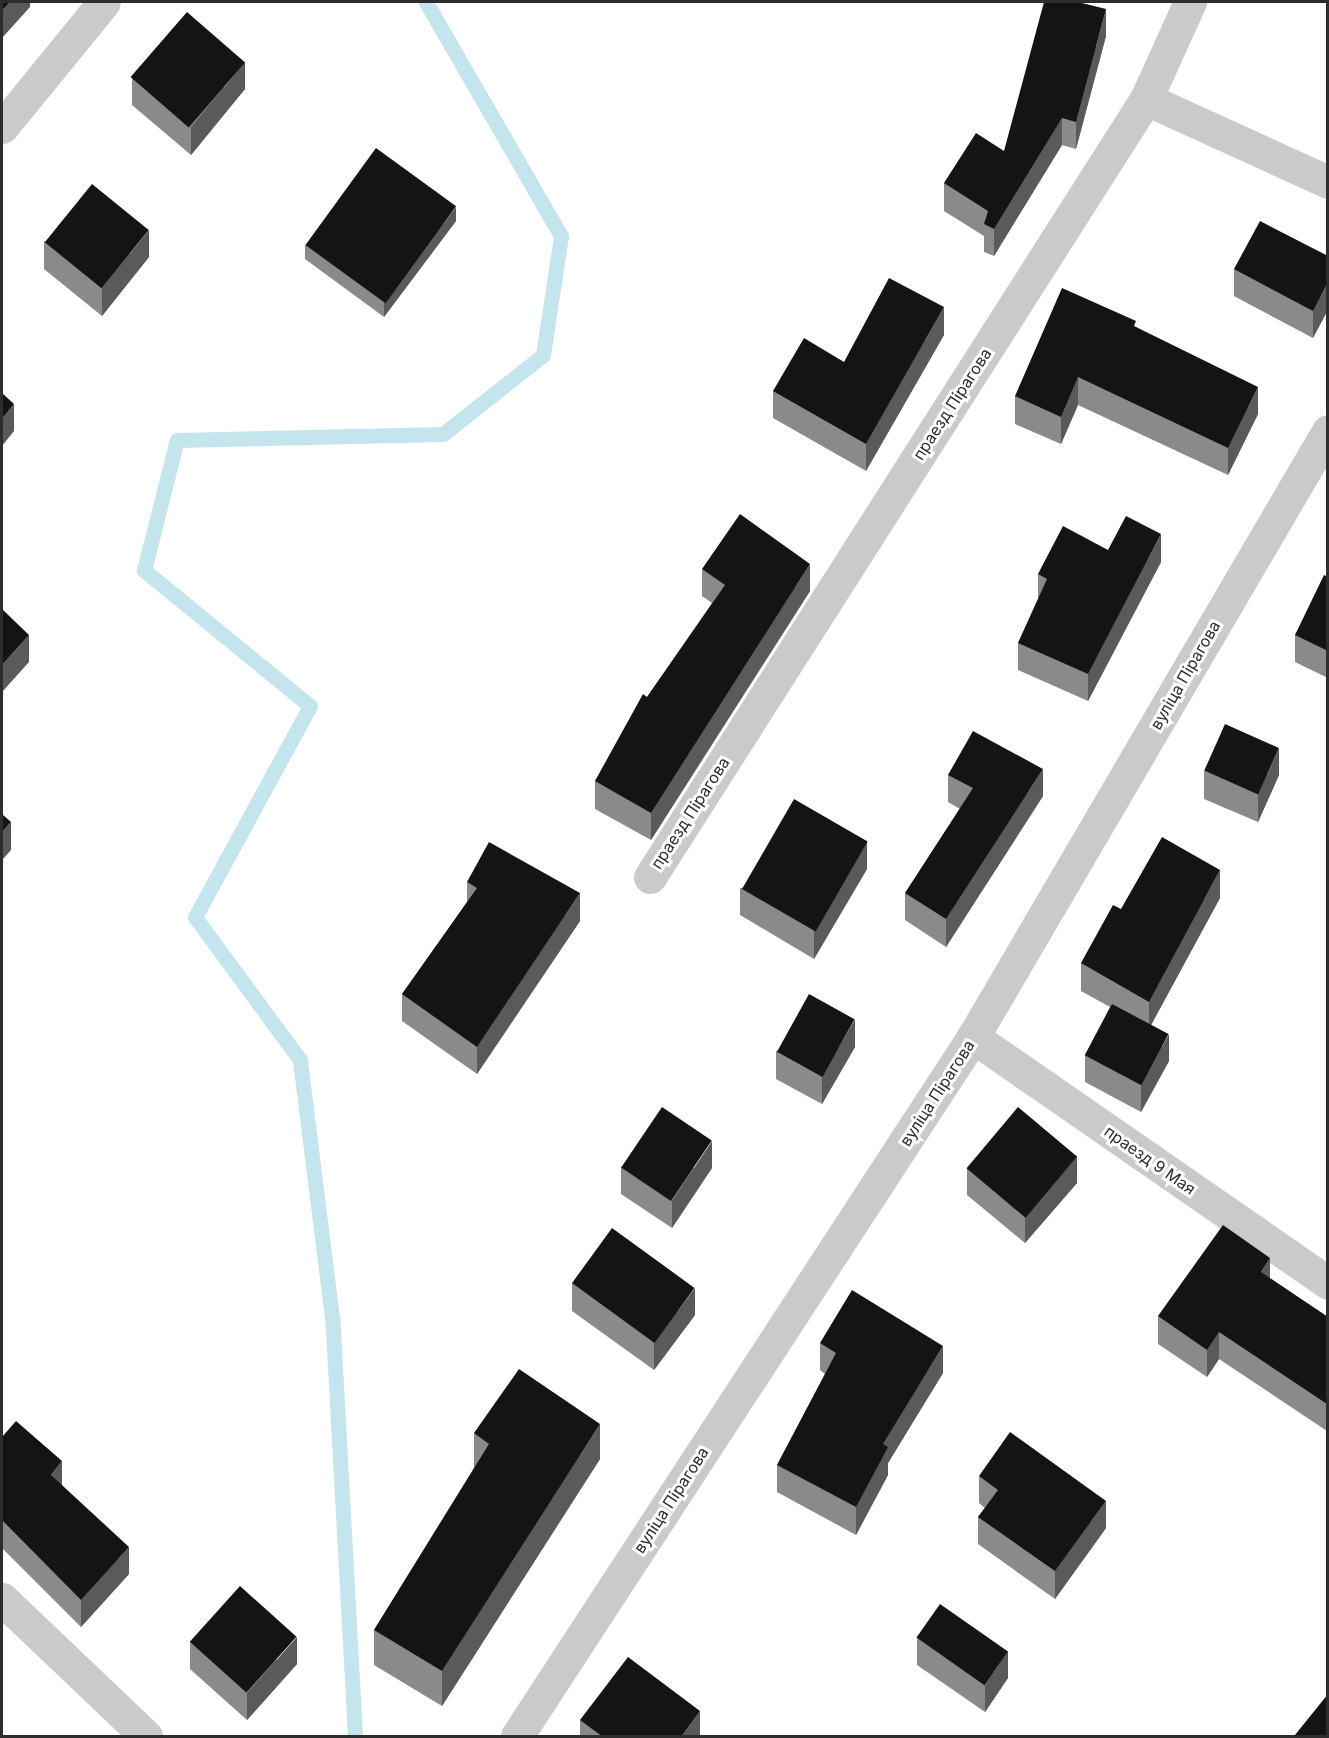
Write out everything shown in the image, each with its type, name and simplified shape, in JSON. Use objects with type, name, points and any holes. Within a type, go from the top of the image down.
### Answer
[{"type":"street","points":[[2,127],[104,2]]},
{"type":"street","name":"праезд Пірагова","points":[[650,876],[1146,99],[1190,2]]},
{"type":"street","points":[[1146,99],[1328,182]]},
{"type":"street","name":"вуліца Пірагова","points":[[517,1737],[973,1037],[1328,431]]},
{"type":"street","name":"праезд 9 Мая","points":[[973,1037],[1328,1282]]},
{"type":"street","points":[[2,1599],[146,1737]]},
{"type":"building","points":[[2,2],[10,2],[2,11]]},
{"type":"building","points":[[1044,2],[1078,2],[1106,9],[1076,122],[1062,118],[994,229],[984,224],[988,211],[944,183],[976,133],[1004,151]]},
{"type":"building","points":[[187,12],[245,63],[189,127],[131,77]]},
{"type":"building","points":[[376,148],[456,206],[386,303],[305,245]]},
{"type":"building","points":[[92,184],[149,230],[102,288],[45,242]]},
{"type":"building","points":[[1260,221],[1328,256],[1328,282],[1313,311],[1234,269]]},
{"type":"building","points":[[889,278],[944,307],[866,444],[773,391],[804,338],[844,362]]},
{"type":"building","points":[[1062,288],[1136,321],[1134,326],[1258,387],[1228,448],[1078,377],[1061,417],[1015,396]]},
{"type":"building","points":[[2,393],[14,404],[2,419]]},
{"type":"building","points":[[740,514],[810,564],[651,813],[595,781],[643,694],[647,697],[725,585],[702,569]]},
{"type":"building","points":[[1126,516],[1161,534],[1088,674],[1018,643],[1047,579],[1038,574],[1063,526],[1108,550]]},
{"type":"building","points":[[1324,575],[1328,577],[1328,651],[1295,635]]},
{"type":"building","points":[[2,609],[29,635],[2,665]]},
{"type":"building","points":[[1225,724],[1279,748],[1258,795],[1204,771]]},
{"type":"building","points":[[973,731],[1043,769],[946,919],[905,893],[973,788],[948,775]]},
{"type":"building","points":[[794,799],[868,842],[816,932],[742,889]]},
{"type":"building","points":[[2,814],[11,822],[2,832]]},
{"type":"building","points":[[1162,837],[1220,870],[1149,1002],[1081,963],[1113,905],[1121,909]]},
{"type":"building","points":[[489,842],[580,893],[477,1047],[402,994],[477,888],[467,882]]},
{"type":"building","points":[[809,994],[854,1019],[822,1077],[777,1052]]},
{"type":"building","points":[[1112,1004],[1169,1034],[1141,1085],[1085,1055]]},
{"type":"building","points":[[662,1107],[712,1141],[671,1201],[621,1168]]},
{"type":"building","points":[[1018,1107],[1077,1156],[1026,1218],[967,1168]]},
{"type":"building","points":[[1223,1225],[1270,1258],[1261,1272],[1328,1317],[1327,1404],[1219,1332],[1207,1350],[1158,1316]]},
{"type":"building","points":[[612,1228],[695,1288],[655,1343],[572,1283]]},
{"type":"building","points":[[852,1290],[943,1346],[883,1444],[888,1447],[856,1507],[777,1465],[836,1353],[820,1343]]},
{"type":"building","points":[[519,1369],[600,1424],[442,1671],[374,1630],[489,1444],[474,1433]]},
{"type":"building","points":[[16,1421],[62,1461],[51,1475],[129,1547],[81,1600],[2,1520],[2,1437]]},
{"type":"building","points":[[1010,1432],[1106,1501],[1055,1571],[978,1517],[998,1490],[979,1476]]},
{"type":"building","points":[[240,1586],[296,1637],[246,1693],[190,1642]]},
{"type":"building","points":[[940,1604],[1008,1652],[984,1685],[916,1638]]},
{"type":"building","points":[[628,1657],[700,1711],[681,1737],[603,1737],[580,1720]]},
{"type":"building","points":[[1328,1694],[1328,1737],[1296,1737],[1295,1735]]},
{"type":"waterway","points":[[355,1736],[332,1318],[300,1060],[195,917],[310,706],[144,570],[177,440],[443,434],[543,355],[561,236],[426,2]]}]
